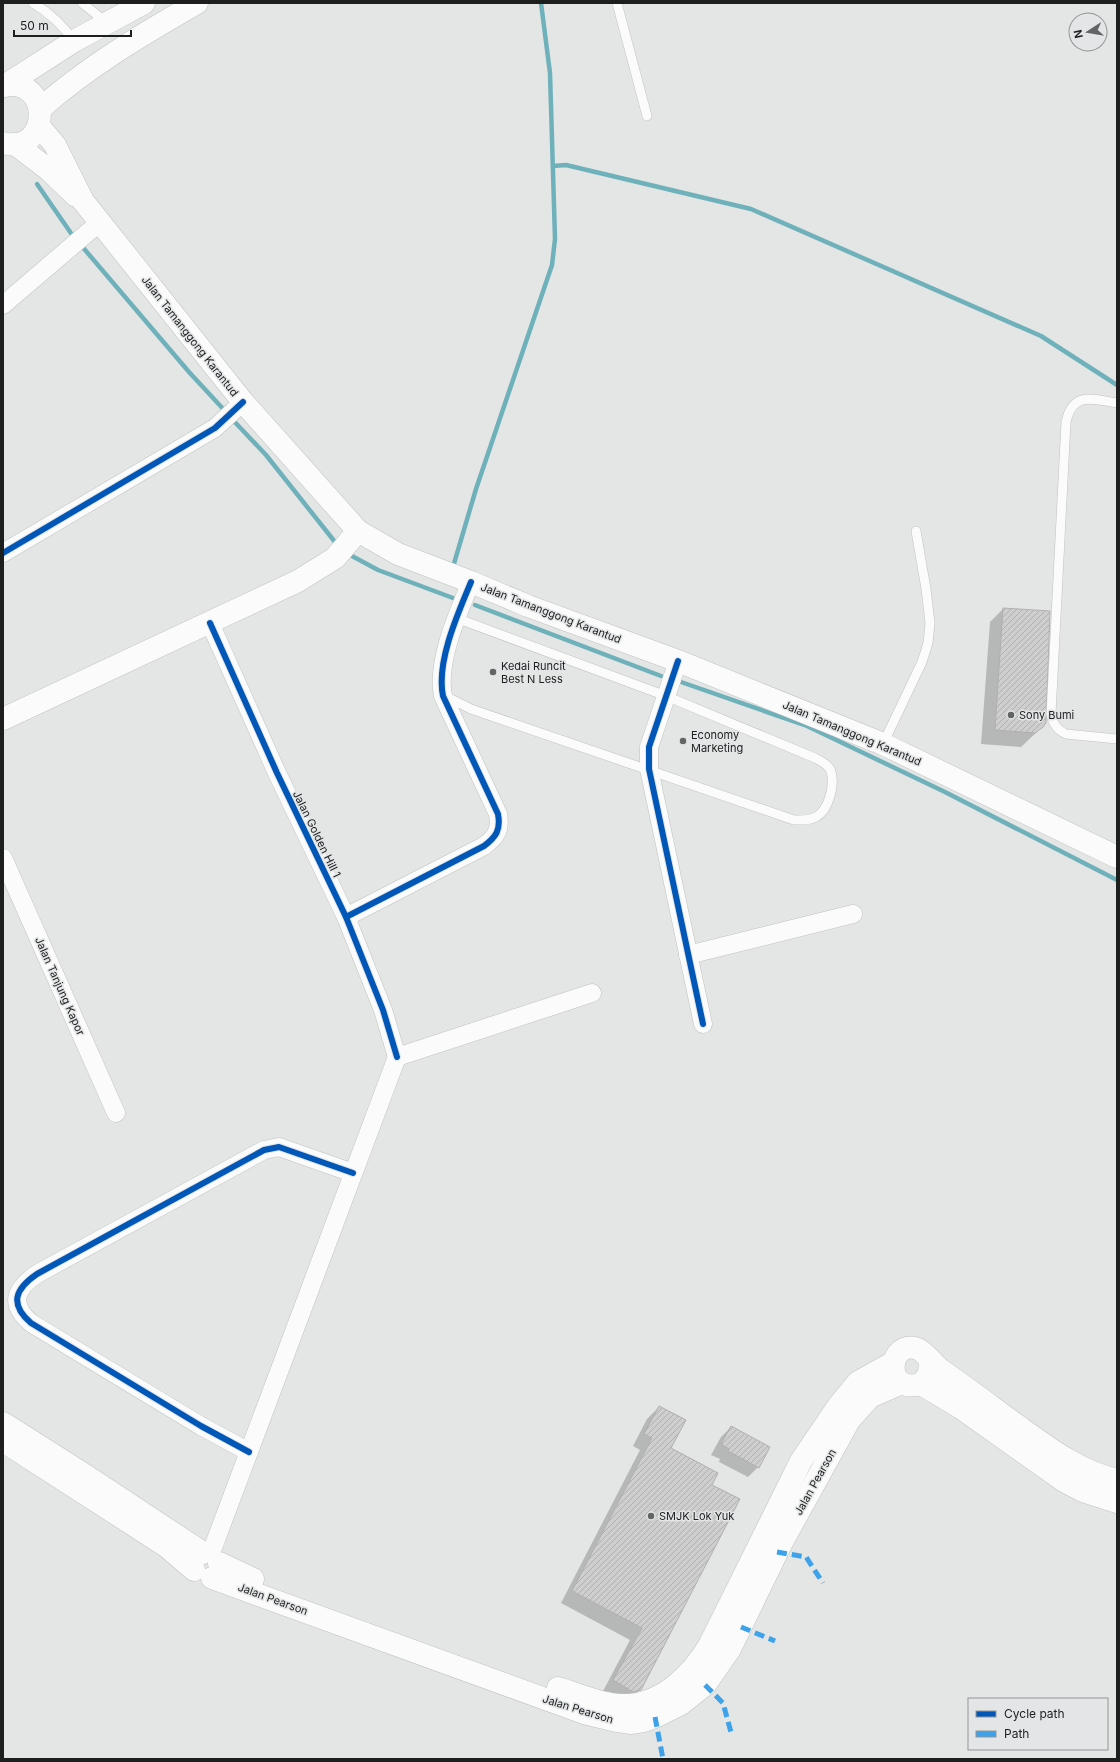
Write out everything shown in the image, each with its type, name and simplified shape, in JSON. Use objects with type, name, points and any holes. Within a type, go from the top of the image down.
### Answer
[{"type":"main road","points":[[4,86],[74,40],[144,3]]},
{"type":"main road","points":[[9,144],[29,138],[39,117],[78,78],[197,3]]},
{"type":"main road","name":"Jalan Tamanggong Karantud","points":[[4,86],[14,85],[23,87],[37,100],[39,117],[83,201],[87,233],[238,407],[358,531],[398,554],[528,606],[678,661],[883,744],[1117,857]]},
{"type":"main road","name":"Jalan Tamanggong Karantud","points":[[9,144],[49,170],[70,191],[83,201]]},
{"type":"main road","points":[[3,719],[298,581],[335,558],[358,531]]},
{"type":"main road","points":[[1117,1480],[1078,1467],[1054,1452],[930,1362],[922,1351],[911,1348],[900,1352],[894,1362],[894,1374],[961,1408],[1064,1481],[1082,1491],[1117,1502]]},
{"type":"main road","name":"Jalan Pearson","points":[[3,1423],[86,1475],[208,1564],[578,1695],[619,1705],[637,1704],[664,1693],[691,1672],[701,1659],[710,1644],[801,1461],[839,1405],[858,1382],[894,1362]]},
{"type":"main road","points":[[911,1383],[929,1374],[930,1362]]},
{"type":"main road","name":"Jalan Pearson","points":[[3,1441],[166,1546],[584,1713],[617,1721],[630,1722],[644,1721],[669,1711],[693,1696],[714,1674],[730,1650],[781,1544],[850,1418],[870,1397],[911,1383]]},
{"type":"street","points":[[3,305],[87,233]]},
{"type":"street","points":[[3,553],[215,428],[238,407]]},
{"type":"street","points":[[346,917],[484,846],[498,833],[498,814],[443,696],[441,673],[456,618],[471,582]]},
{"type":"street","name":"Jalan Golden Hill 1","points":[[210,623],[277,774],[346,917],[383,1010],[397,1057]]},
{"type":"street","points":[[678,661],[650,747],[649,769],[702,1024]]},
{"type":"street","name":"Jalan Tanjung Kapor","points":[[3,858],[116,1113]]},
{"type":"street","points":[[688,955],[852,914]]},
{"type":"street","points":[[208,1564],[397,1057],[592,993]]},
{"type":"street","points":[[249,1452],[201,1426],[31,1323],[22,1316],[18,1307],[17,1298],[20,1289],[26,1281],[37,1274],[264,1150],[279,1147],[353,1173]]},
{"type":"lane","points":[[33,3],[48,12],[62,24],[74,40]]},
{"type":"lane","points":[[82,3],[107,22]]},
{"type":"lane","points":[[617,3],[647,116]]},
{"type":"lane","points":[[1117,403],[1090,399],[1078,400],[1068,412],[1066,422],[1051,714],[1054,725],[1066,734],[1117,739]]},
{"type":"lane","points":[[883,744],[922,662],[928,643],[930,623],[916,531]]},
{"type":"lane","points":[[443,696],[471,709],[794,820],[814,818],[822,813],[830,794],[832,780],[830,770],[825,763],[666,696],[456,618]]},
{"type":"building","points":[[1003,608],[1050,611],[1046,723],[1035,733],[995,730]]},
{"type":"building","points":[[659,1406],[686,1420],[671,1448],[718,1473],[712,1485],[740,1499],[641,1690],[633,1692],[613,1680],[642,1628],[572,1591],[652,1438],[644,1434]]},
{"type":"building","points":[[731,1426],[770,1447],[759,1468],[728,1451],[729,1449],[721,1444]]},
{"type":"waterway","points":[[453,567],[476,489],[552,265],[555,239],[550,73],[541,3]]},
{"type":"waterway","points":[[553,166],[566,165],[751,209],[1041,336],[1117,385]]},
{"type":"waterway","points":[[37,184],[75,239]]},
{"type":"waterway","points":[[80,244],[189,372],[226,412]]},
{"type":"waterway","points":[[231,418],[266,455],[335,542]]},
{"type":"waterway","points":[[352,556],[378,570],[453,598]]},
{"type":"waterway","points":[[475,605],[661,676]]},
{"type":"waterway","points":[[681,682],[807,726],[945,792],[1117,880]]},
{"type":"marked path","points":[[777,1552],[806,1557],[823,1583]]},
{"type":"marked path","points":[[741,1627],[775,1641]]},
{"type":"marked path","points":[[705,1685],[723,1703],[732,1736]]},
{"type":"marked path","points":[[655,1717],[663,1759]]},
{"type":"cycle path","points":[[3,553],[215,428],[243,402]]},
{"type":"cycle path","points":[[346,917],[484,846],[497,833],[499,824],[498,814],[443,696],[442,683],[445,653],[471,582]]},
{"type":"cycle path","points":[[210,623],[277,773],[346,917],[383,1010],[397,1057]]},
{"type":"cycle path","points":[[678,661],[649,747],[649,769],[703,1024]]},
{"type":"cycle path","points":[[249,1452],[201,1426],[31,1323],[24,1316],[17,1303],[20,1291],[24,1285],[37,1274],[264,1150],[279,1147],[353,1173]]},
{"type":"place","name":"Kedai Runcit Best N Less","points":[[493,672]]},
{"type":"place","name":"Sony Bumi","points":[[1011,715]]},
{"type":"place","name":"Economy Marketing","points":[[683,741]]},
{"type":"place","name":"SMJK Lok Yuk","points":[[651,1516]]}]
